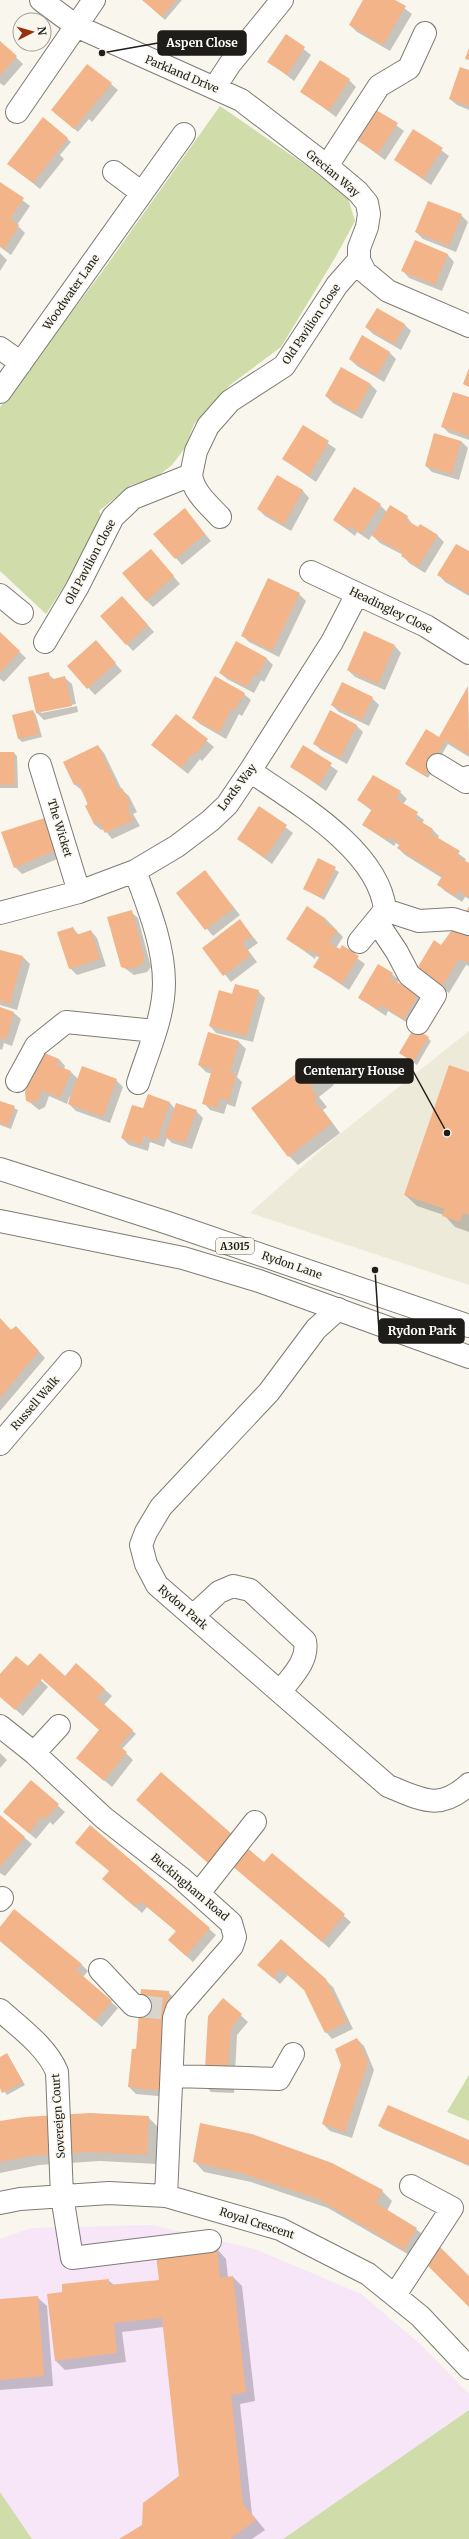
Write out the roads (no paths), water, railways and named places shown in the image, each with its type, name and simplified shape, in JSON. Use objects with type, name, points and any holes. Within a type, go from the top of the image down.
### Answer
[{"type":"street","name":"Parkland Drive","points":[[41,0],[76,26],[125,50],[242,100]]},
{"type":"street","points":[[18,112],[94,0]]},
{"type":"street","points":[[214,87],[230,64],[282,0]]},
{"type":"street","points":[[327,166],[379,86],[409,68],[425,33]]},
{"type":"street","name":"Grecian Way","points":[[242,100],[327,166],[358,192],[367,204],[369,214],[367,227],[359,248],[359,260]]},
{"type":"street","name":"Woodwater Lane","points":[[0,392],[184,134]]},
{"type":"street","points":[[114,172],[142,193]]},
{"type":"street","points":[[359,260],[365,272],[388,291],[469,326]]},
{"type":"street","name":"Old Pavilion Close","points":[[45,642],[77,588],[113,517],[133,498],[191,474],[196,451],[208,426],[230,402],[284,366],[337,285],[359,260]]},
{"type":"street","points":[[0,348],[21,363]]},
{"type":"street","points":[[191,474],[192,484],[201,497],[220,517]]},
{"type":"street","name":"Headingley Close","points":[[311,572],[426,626],[469,653]]},
{"type":"street","points":[[0,594],[22,613]]},
{"type":"street","name":"Lords Way","points":[[0,913],[79,892],[135,871],[177,846],[210,821],[226,804],[250,771],[332,642],[357,594]]},
{"type":"street","name":"The Wicket","points":[[40,765],[79,892]]},
{"type":"street","points":[[438,765],[466,782],[469,777]]},
{"type":"street","points":[[250,771],[328,824],[345,840],[380,888],[381,916],[408,975],[434,995],[418,1022]]},
{"type":"street","points":[[135,871],[151,917],[164,968],[162,1008],[138,1083]]},
{"type":"street","points":[[381,916],[419,921],[453,919],[469,924]]},
{"type":"street","points":[[359,942],[381,916]]},
{"type":"street","points":[[17,1081],[36,1046],[66,1022],[155,1031]]},
{"type":"street","name":"Rydon Lane","points":[[0,1169],[168,1223],[469,1326]]},
{"type":"street","name":"A3015","points":[[0,1221],[183,1258],[338,1309],[469,1357]]},
{"type":"street","name":"Rydon Park","points":[[338,1309],[316,1329],[269,1392],[161,1507],[146,1532],[141,1545],[146,1564],[157,1585],[388,1786],[429,1802],[458,1794],[469,1784]]},
{"type":"street","name":"Russell Walk","points":[[4,1431],[70,1362]]},
{"type":"street","points":[[193,1616],[219,1592],[233,1586],[250,1590],[305,1641],[307,1651],[304,1658],[280,1692]]},
{"type":"street","name":"Buckingham Road","points":[[0,1726],[34,1752],[104,1818],[198,1893],[231,1923],[235,1937],[232,1946],[172,2009],[174,2018],[166,2196]]},
{"type":"street","points":[[34,1752],[60,1726]]},
{"type":"street","points":[[198,1893],[255,1822]]},
{"type":"street","points":[[100,1970],[133,2005],[140,2006]]},
{"type":"street","name":"Sovereign Court","points":[[0,2010],[34,2041],[53,2062],[57,2072],[62,2196],[72,2258],[210,2241]]},
{"type":"street","points":[[172,2076],[279,2079],[293,2054]]},
{"type":"street","points":[[395,2295],[452,2208],[411,2186]]},
{"type":"street","name":"Royal Crescent","points":[[0,2203],[62,2196],[108,2193],[166,2196],[280,2229],[368,2274],[420,2316],[469,2368]]},
{"type":"tunnel","points":[[140,2006],[168,2009]]},
{"type":"place","name":"Aspen Close","points":[[102,53]]},
{"type":"place","name":"Centenary House","points":[[447,1133]]},
{"type":"place","name":"Rydon Park","points":[[375,1270]]}]
